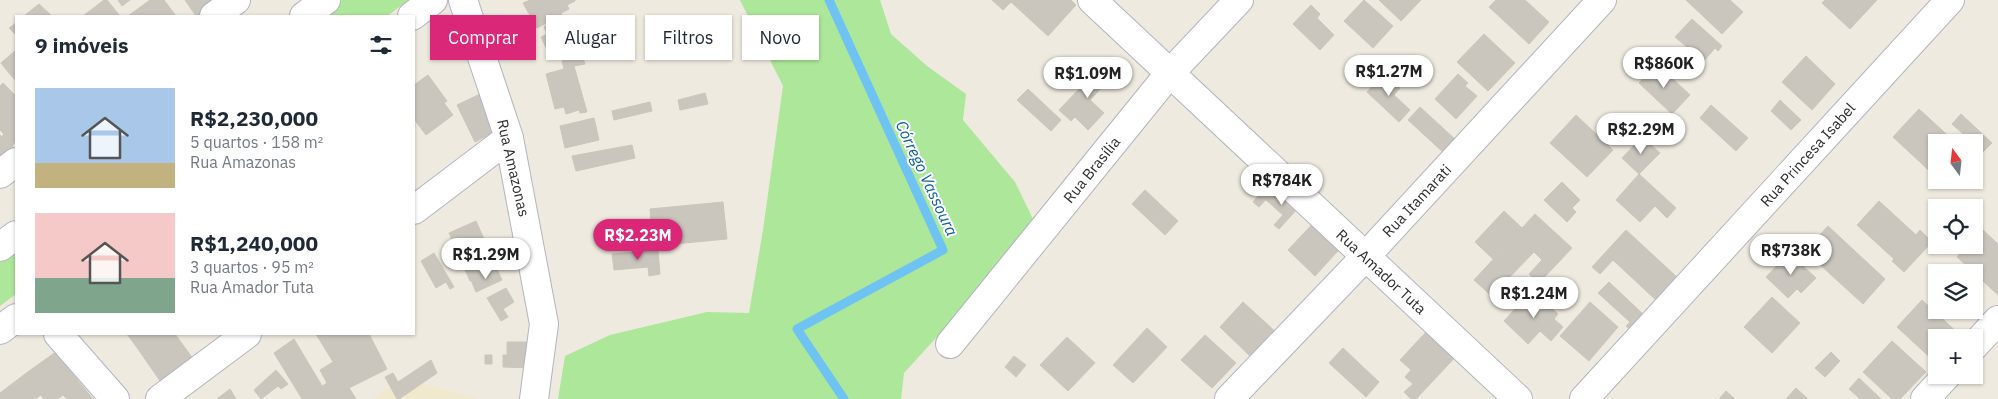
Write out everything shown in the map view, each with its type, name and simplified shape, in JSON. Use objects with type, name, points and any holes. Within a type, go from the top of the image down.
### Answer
[{"type":"street","points":[[215,15],[236,0]]},
{"type":"street","points":[[305,15],[326,0]]},
{"type":"street","points":[[413,15],[433,0]]},
{"type":"street","name":"Rua Amazonas","points":[[463,0],[509,138],[544,324],[534,399]]},
{"type":"street","name":"Rua Amador Tuta","points":[[1092,0],[1518,399]]},
{"type":"street","name":"Rua Brasília","points":[[950,344],[1169,74],[1239,0]]},
{"type":"street","name":"Rua Itamarati","points":[[1229,399],[1365,257],[1602,0]]},
{"type":"street","name":"Rua Princesa Isabel","points":[[1584,399],[1950,0]]},
{"type":"street","points":[[415,209],[509,138]]},
{"type":"street","points":[[0,174],[15,163]]},
{"type":"street","points":[[0,247],[15,236]]},
{"type":"street","points":[[0,330],[15,319]]},
{"type":"street","points":[[1983,336],[1998,320]]},
{"type":"street","points":[[59,335],[115,399]]},
{"type":"street","points":[[160,399],[246,335]]},
{"type":"street","points":[[1925,399],[1939,384]]},
{"type":"shaded area","points":[[403,378],[478,399],[373,399]]},
{"type":"green space","points":[[342,0],[409,0],[388,15],[321,15]]},
{"type":"green space","points":[[740,0],[880,0],[891,34],[927,66],[966,94],[963,120],[1015,182],[1037,227],[904,373],[901,399],[558,399],[565,356],[610,335],[707,312],[749,313],[763,230],[783,86],[770,60],[819,60],[819,15],[748,15]]},
{"type":"green space","points":[[15,242],[15,295],[0,306],[0,253]]},
{"type":"building","points":[[104,0],[107,0],[119,15],[84,15]]},
{"type":"building","points":[[118,0],[130,0],[122,6]]},
{"type":"building","points":[[150,0],[164,0],[175,15],[129,15]]},
{"type":"building","points":[[185,0],[215,0],[208,15],[195,15]]},
{"type":"building","points":[[530,0],[575,0],[567,5],[569,9],[561,13],[562,15],[546,15],[546,23],[537,28],[536,15],[530,15],[523,3]]},
{"type":"building","points":[[992,0],[1013,0],[1003,10]]},
{"type":"building","points":[[1013,0],[1071,0],[1076,5],[1048,36],[1011,2]]},
{"type":"building","points":[[1364,0],[1393,26],[1373,48],[1344,21]]},
{"type":"building","points":[[1379,0],[1421,0],[1401,21]]},
{"type":"building","points":[[1496,0],[1525,0],[1549,22],[1529,44],[1489,7]]},
{"type":"building","points":[[1686,0],[1730,0],[1743,12],[1722,34]]},
{"type":"building","points":[[1825,0],[1877,0],[1850,29],[1822,3]]},
{"type":"building","points":[[39,4],[51,15],[25,15]]},
{"type":"building","points":[[1311,5],[1320,14],[1317,18],[1334,35],[1320,50],[1293,24]]},
{"type":"building","points":[[1692,19],[1722,46],[1718,51],[1715,48],[1703,62],[1694,54],[1689,59],[1683,52],[1687,47],[1675,37]]},
{"type":"building","points":[[15,24],[15,34],[9,28]]},
{"type":"building","points":[[546,34],[546,48],[541,37]]},
{"type":"building","points":[[1484,34],[1515,63],[1488,91],[1457,62]]},
{"type":"building","points":[[15,51],[15,67],[9,73],[1,63]]},
{"type":"building","points":[[1806,56],[1835,84],[1812,110],[1782,82]]},
{"type":"building","points":[[584,60],[585,64],[574,66],[587,112],[580,113],[579,110],[566,114],[564,107],[555,109],[546,74],[564,69],[562,61]]},
{"type":"building","points":[[1110,61],[1119,69],[1090,100],[1104,113],[1088,130],[1075,117],[1071,121],[1059,110],[1080,88],[1083,91]]},
{"type":"building","points":[[1657,64],[1690,95],[1672,114],[1639,83]]},
{"type":"building","points":[[15,67],[15,80],[9,73]]},
{"type":"building","points":[[1384,73],[1400,88],[1394,95],[1410,110],[1399,122],[1367,92]]},
{"type":"building","points":[[1458,74],[1468,83],[1465,86],[1477,96],[1456,119],[1435,99]]},
{"type":"building","points":[[428,75],[447,101],[444,103],[453,115],[426,135],[415,120],[415,84]]},
{"type":"building","points":[[3,83],[15,95],[15,142],[12,146],[2,136],[4,134],[0,130],[0,86]]},
{"type":"building","points":[[1028,89],[1061,120],[1051,131],[1017,100]]},
{"type":"building","points":[[705,93],[708,104],[680,110],[678,100]]},
{"type":"building","points":[[480,94],[498,130],[475,142],[457,105]]},
{"type":"building","points":[[1780,100],[1801,120],[1791,130],[1771,111]]},
{"type":"building","points":[[650,102],[652,111],[614,120],[612,111]]},
{"type":"building","points":[[1711,105],[1748,138],[1736,151],[1700,118]]},
{"type":"building","points":[[1420,107],[1457,141],[1445,154],[1408,120]]},
{"type":"building","points":[[1919,109],[1946,134],[1928,134],[1928,170],[1893,137]]},
{"type":"building","points":[[1961,114],[1982,134],[1963,134],[1952,124]]},
{"type":"building","points":[[1576,115],[1613,150],[1587,177],[1550,143]]},
{"type":"building","points":[[594,118],[599,140],[565,148],[560,126]]},
{"type":"building","points":[[0,135],[15,151],[0,170]]},
{"type":"building","points":[[1983,135],[1992,143],[1983,152]]},
{"type":"building","points":[[1642,137],[1660,153],[1639,174],[1622,158]]},
{"type":"building","points":[[632,145],[635,158],[576,171],[572,156]]},
{"type":"building","points":[[1639,174],[1676,208],[1667,218],[1655,206],[1640,222],[1616,200]]},
{"type":"building","points":[[1258,178],[1273,192],[1259,207],[1253,202],[1258,196],[1249,187]]},
{"type":"building","points":[[1562,182],[1580,200],[1572,208],[1576,212],[1567,222],[1544,200]]},
{"type":"building","points":[[1278,187],[1299,207],[1279,229],[1274,225],[1283,215],[1266,200]]},
{"type":"building","points":[[1145,190],[1178,221],[1165,235],[1132,204]]},
{"type":"building","points":[[1879,201],[1916,235],[1920,230],[1928,238],[1928,246],[1904,272],[1892,261],[1894,259],[1857,225]]},
{"type":"building","points":[[723,202],[727,239],[653,246],[650,209]]},
{"type":"building","points":[[1504,211],[1522,228],[1493,259],[1475,242]]},
{"type":"building","points":[[1535,214],[1572,248],[1539,283],[1529,274],[1542,260],[1534,252],[1505,282],[1508,285],[1495,299],[1474,280]]},
{"type":"building","points":[[1320,216],[1347,241],[1315,276],[1288,250]]},
{"type":"building","points":[[476,221],[497,268],[470,281],[449,233]]},
{"type":"building","points":[[1828,226],[1885,279],[1863,304],[1805,251]]},
{"type":"building","points":[[1626,230],[1679,279],[1658,302],[1613,260],[1600,274],[1592,267]]},
{"type":"building","points":[[1983,230],[1998,244],[1998,295],[1983,281],[1983,264],[1965,264],[1957,257],[1960,254],[1983,254]]},
{"type":"building","points":[[658,250],[660,274],[649,276],[648,267],[614,270],[612,254]]},
{"type":"building","points":[[434,253],[454,287],[450,289],[446,282],[436,288],[421,261]]},
{"type":"building","points":[[1789,253],[1816,278],[1801,293],[1797,289],[1788,298],[1766,277]]},
{"type":"building","points":[[497,269],[502,280],[476,292],[471,280]]},
{"type":"building","points":[[1609,282],[1645,316],[1631,330],[1626,326],[1630,322],[1598,293]]},
{"type":"building","points":[[506,288],[514,302],[503,309],[508,317],[501,321],[487,298]]},
{"type":"building","points":[[1532,290],[1558,314],[1554,319],[1563,327],[1551,341],[1540,331],[1528,344],[1504,321]]},
{"type":"building","points":[[1772,297],[1800,323],[1772,353],[1744,327]]},
{"type":"building","points":[[1922,300],[1928,306],[1928,319],[1943,319],[1953,329],[1928,329],[1928,356],[1897,327]]},
{"type":"building","points":[[1243,302],[1278,334],[1254,360],[1220,327]]},
{"type":"building","points":[[1590,302],[1618,327],[1589,361],[1560,336]]},
{"type":"building","points":[[1147,328],[1167,347],[1133,383],[1113,365]]},
{"type":"building","points":[[1426,332],[1436,341],[1462,350],[1416,399],[1411,399],[1404,392],[1413,384],[1405,377],[1411,370],[1400,360]]},
{"type":"building","points":[[128,335],[159,335],[138,349]]},
{"type":"building","points":[[159,335],[176,335],[199,367],[167,391],[138,349]]},
{"type":"building","points":[[317,335],[370,335],[387,369],[349,388]]},
{"type":"building","points":[[1205,335],[1236,363],[1212,388],[1181,360]]},
{"type":"building","points":[[1067,337],[1095,363],[1068,391],[1040,365]]},
{"type":"building","points":[[294,339],[322,386],[302,399],[274,353]]},
{"type":"building","points":[[1892,341],[1926,372],[1900,399],[1892,399],[1863,372]]},
{"type":"building","points":[[507,342],[533,342],[534,368],[503,367],[503,355],[507,355]]},
{"type":"building","points":[[1343,348],[1379,382],[1366,397],[1329,363]]},
{"type":"building","points":[[60,349],[72,363],[67,367],[93,399],[67,399],[63,395],[58,399],[44,399],[25,374]]},
{"type":"building","points":[[1831,352],[1840,361],[1825,377],[1815,368]]},
{"type":"building","points":[[485,355],[492,355],[492,364],[485,364]]},
{"type":"building","points":[[1014,356],[1026,365],[1016,377],[1005,367]]},
{"type":"building","points":[[431,360],[437,373],[405,395],[398,382]]},
{"type":"building","points":[[333,362],[356,399],[302,399],[327,383],[320,370]]},
{"type":"building","points":[[276,370],[288,384],[281,389],[278,386],[261,399],[254,390]]},
{"type":"building","points":[[393,373],[405,395],[399,399],[397,399],[385,377]]},
{"type":"building","points":[[25,374],[41,395],[35,399],[0,399],[0,393]]},
{"type":"building","points":[[1859,378],[1881,399],[1860,399],[1849,389]]},
{"type":"building","points":[[1796,388],[1808,399],[1786,399]]},
{"type":"building","points":[[230,389],[236,399],[217,399]]},
{"type":"building","points":[[1726,391],[1735,399],[1719,399]]},
{"type":"waterway","name":"Córrego Vassoura","points":[[829,0],[943,250],[797,329],[844,399]]}]
